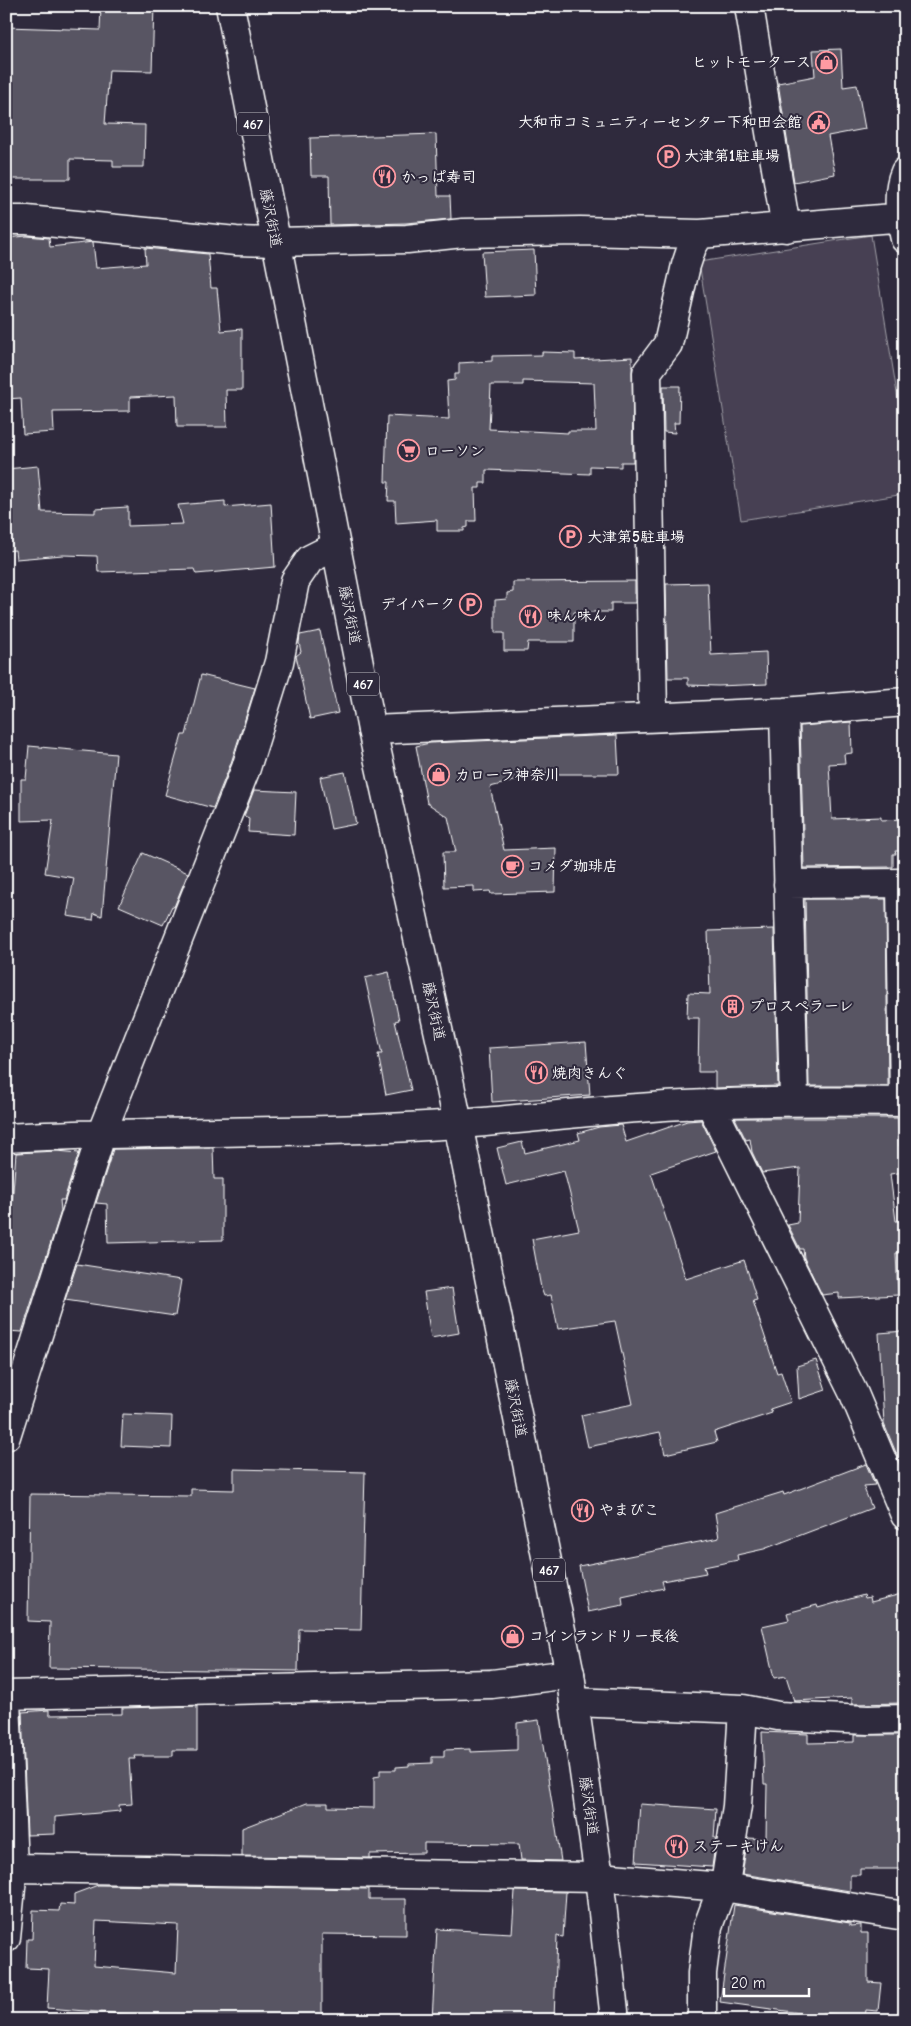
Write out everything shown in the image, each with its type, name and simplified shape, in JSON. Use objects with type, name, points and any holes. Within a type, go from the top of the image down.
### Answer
[{"type":"main road","name":"藤沢街道","points":[[230,6],[372,730],[458,1124],[570,1674],[599,1876],[615,2020]]},
{"type":"main road","points":[[749,6],[786,228]]},
{"type":"main road","points":[[6,220],[28,220],[236,241],[276,242],[407,239],[462,233],[580,231],[700,234],[786,228],[903,225],[900,182],[905,172]]},
{"type":"main road","points":[[653,716],[647,372],[668,344],[686,265],[692,247],[700,234]]},
{"type":"main road","points":[[6,1436],[102,1132],[246,768],[279,662],[295,581],[310,559],[336,546]]},
{"type":"main road","points":[[372,730],[653,716],[784,712],[905,702]]},
{"type":"main road","points":[[784,712],[794,1101]]},
{"type":"main road","points":[[6,1138],[102,1132],[368,1128],[458,1124],[710,1103],[794,1101],[904,1102],[903,883],[788,884]]},
{"type":"main road","points":[[710,1103],[854,1394],[905,1515]]},
{"type":"main road","points":[[6,1694],[492,1684],[570,1674]]},
{"type":"main road","points":[[6,1700],[13,1868],[6,1938]]},
{"type":"main road","points":[[574,1702],[743,1709],[778,1716],[868,1720],[905,1719]]},
{"type":"main road","points":[[702,2020],[702,1973],[708,1926],[726,1878],[737,1806],[743,1709]]},
{"type":"main road","points":[[13,1868],[599,1876],[723,1887],[905,1916]]},
{"type":"shaded area","points":[[871,235],[905,442],[905,494],[741,520],[699,262]]},
{"type":"building","points":[[101,6],[154,6],[152,71],[109,70],[105,124],[145,125],[144,167],[113,167],[113,160],[70,159],[70,179],[6,179],[6,27],[100,30]]},
{"type":"building","points":[[841,49],[843,87],[857,85],[865,129],[828,136],[835,174],[794,182],[778,83],[815,76],[813,50]]},
{"type":"building","points":[[436,134],[438,196],[450,196],[451,219],[406,223],[330,225],[329,176],[311,176],[310,138]]},
{"type":"building","points":[[27,236],[49,238],[50,247],[93,242],[96,268],[146,264],[145,248],[208,254],[211,288],[217,288],[221,331],[242,329],[242,390],[226,390],[227,427],[177,427],[176,395],[130,397],[130,411],[53,412],[54,432],[23,434],[21,398],[6,399],[6,238]]},
{"type":"building","points":[[534,250],[536,295],[485,297],[482,252]]},
{"type":"building","points":[[542,352],[575,353],[575,360],[632,357],[633,462],[621,462],[621,467],[590,466],[590,474],[486,470],[486,483],[480,483],[480,488],[475,488],[476,521],[468,521],[468,527],[464,528],[464,531],[437,531],[437,520],[396,523],[395,501],[388,501],[389,482],[385,482],[387,416],[449,419],[447,381],[455,380],[455,374],[459,374],[459,363],[492,361],[492,356],[542,355]],"holes":[[[523,381],[594,383],[596,431],[568,431],[568,433],[489,429],[491,385],[523,385]]]},
{"type":"building","points":[[663,386],[680,386],[679,423],[674,423],[675,433],[664,432]]},
{"type":"building","points":[[38,466],[42,512],[95,513],[95,509],[128,507],[128,526],[183,524],[178,505],[225,501],[225,507],[271,503],[275,567],[196,574],[194,569],[98,572],[97,556],[63,555],[16,559],[15,550],[6,551],[6,469]]},
{"type":"building","points":[[635,581],[635,603],[611,603],[611,612],[574,612],[574,642],[528,642],[527,651],[504,651],[504,633],[495,633],[495,600],[507,599],[507,593],[513,592],[513,582]]},
{"type":"building","points":[[708,583],[711,655],[766,652],[767,684],[688,685],[688,678],[668,678],[666,584]]},
{"type":"building","points":[[320,631],[338,713],[310,719],[296,656],[301,652],[300,635]]},
{"type":"building","points":[[201,675],[255,688],[231,763],[213,808],[165,795],[182,735],[186,735]]},
{"type":"building","points":[[851,722],[852,753],[844,754],[845,763],[829,764],[832,819],[881,817],[881,820],[905,819],[905,851],[895,851],[896,854],[893,854],[893,867],[804,868],[800,726]]},
{"type":"building","points":[[617,735],[619,774],[542,774],[490,787],[504,850],[556,848],[555,892],[491,894],[490,891],[474,892],[474,886],[444,887],[443,852],[456,852],[448,817],[427,803],[416,746],[430,743]]},
{"type":"building","points":[[29,746],[116,754],[102,916],[94,913],[93,920],[67,916],[74,878],[45,873],[53,820],[21,821],[21,779],[26,779]]},
{"type":"building","points":[[345,772],[356,824],[331,829],[320,777]]},
{"type":"building","points":[[254,790],[296,792],[294,835],[248,832],[249,818],[244,816]]},
{"type":"building","points":[[143,853],[188,873],[174,907],[172,906],[163,925],[119,906]]},
{"type":"building","points":[[805,899],[886,899],[888,1086],[809,1086]]},
{"type":"building","points":[[774,929],[778,1086],[715,1088],[715,1072],[698,1072],[699,1018],[687,1018],[688,993],[710,994],[708,931]]},
{"type":"building","points":[[389,972],[399,1020],[395,1021],[411,1090],[386,1095],[378,1054],[382,1054],[365,978]]},
{"type":"building","points":[[586,1042],[590,1095],[492,1102],[489,1048]]},
{"type":"building","points":[[735,1118],[898,1118],[899,1146],[905,1145],[905,1172],[890,1174],[896,1221],[905,1221],[905,1253],[896,1253],[898,1295],[839,1298],[839,1293],[822,1295],[804,1258],[803,1249],[800,1249],[788,1225],[798,1223],[800,1168],[762,1173],[752,1152],[750,1139],[746,1140]]},
{"type":"building","points":[[701,1120],[716,1151],[651,1173],[686,1279],[744,1260],[757,1300],[753,1301],[777,1373],[781,1372],[791,1402],[770,1409],[772,1413],[714,1432],[717,1442],[665,1454],[660,1432],[588,1447],[581,1415],[633,1404],[615,1321],[558,1329],[551,1295],[544,1296],[541,1288],[532,1239],[579,1230],[564,1171],[506,1185],[497,1148],[522,1142],[525,1153],[580,1140],[578,1133],[599,1127],[621,1125],[626,1142],[687,1121]]},
{"type":"building","points":[[213,1148],[214,1179],[223,1179],[223,1240],[108,1243],[107,1204],[96,1203],[113,1149]]},
{"type":"building","points":[[57,1151],[79,1153],[64,1200],[60,1200],[61,1211],[22,1332],[6,1331],[6,1203],[12,1203],[16,1153]]},
{"type":"building","points":[[77,1264],[181,1280],[175,1316],[65,1300]]},
{"type":"building","points":[[452,1288],[459,1333],[431,1338],[424,1292]]},
{"type":"building","points":[[905,1331],[905,1474],[884,1424],[879,1333]]},
{"type":"building","points":[[816,1360],[826,1390],[799,1399],[797,1366]]},
{"type":"building","points":[[123,1414],[172,1416],[171,1448],[121,1446]]},
{"type":"building","points":[[866,1464],[875,1485],[863,1486],[872,1508],[764,1549],[737,1555],[738,1560],[704,1567],[706,1573],[662,1581],[664,1588],[622,1597],[623,1605],[588,1612],[579,1566],[719,1538],[715,1513],[783,1492],[784,1495]]},
{"type":"building","points":[[234,1469],[365,1472],[361,1630],[299,1629],[298,1671],[49,1668],[50,1622],[28,1621],[30,1494],[191,1496],[191,1489],[234,1490]]},
{"type":"building","points":[[905,1593],[905,1646],[901,1647],[904,1703],[852,1704],[852,1698],[794,1701],[786,1676],[774,1678],[762,1626],[789,1620],[787,1613],[817,1605],[818,1608],[864,1595],[865,1598],[870,1597],[871,1602]]},
{"type":"building","points":[[197,1706],[197,1750],[173,1750],[173,1756],[134,1756],[135,1759],[129,1759],[132,1804],[119,1805],[120,1811],[55,1817],[55,1834],[27,1835],[22,1712],[49,1710],[49,1715],[122,1714],[122,1708]]},
{"type":"building","points":[[539,1720],[561,1861],[521,1860],[519,1844],[424,1843],[424,1853],[370,1854],[370,1858],[242,1856],[242,1828],[307,1803],[328,1803],[328,1807],[374,1808],[374,1777],[380,1776],[380,1770],[396,1770],[396,1767],[409,1766],[409,1764],[432,1763],[432,1757],[444,1757],[444,1750],[470,1749],[470,1752],[517,1750],[517,1723]]},
{"type":"building","points":[[762,1732],[808,1734],[808,1743],[854,1742],[854,1735],[905,1735],[903,1869],[860,1869],[860,1875],[850,1875],[850,1891],[742,1874],[748,1838],[766,1839],[767,1784],[764,1784]]},
{"type":"building","points":[[640,1804],[716,1809],[714,1838],[716,1838],[712,1867],[636,1862]]},
{"type":"building","points":[[98,1885],[369,1889],[369,1899],[406,1899],[406,1935],[322,1934],[322,2020],[174,2020],[175,2018],[47,2008],[49,1969],[26,1968],[27,1939],[32,1939],[33,1910],[59,1911],[60,1904],[74,1905],[74,1894]],"holes":[[[96,1921],[178,1925],[176,1973],[94,1966]]]},
{"type":"building","points":[[515,1891],[566,1892],[563,1937],[557,1936],[554,2020],[432,2020],[437,1929],[512,1933]]},
{"type":"building","points":[[734,1905],[850,1923],[850,1926],[861,1925],[861,1933],[868,1933],[868,1982],[881,1983],[878,2011],[866,2010],[865,2017],[822,2013],[822,2016],[720,2002]]},
{"type":"place","name":"ヒットモータース","points":[[827,62]]},
{"type":"place","name":"大和市コミュニティーセンター下和田会館","points":[[818,122]]},
{"type":"place","name":"大津第1駐車場","points":[[668,156]]},
{"type":"place","name":"かっぱ寿司","points":[[385,177]]},
{"type":"place","name":"ローソン","points":[[409,451]]},
{"type":"place","name":"大津第5駐車場","points":[[571,537]]},
{"type":"place","name":"デイパーク","points":[[471,604]]},
{"type":"place","name":"味ん味ん","points":[[531,616]]},
{"type":"place","name":"カローラ神奈川","points":[[439,775]]},
{"type":"place","name":"コメダ珈琲店","points":[[512,866]]},
{"type":"place","name":"プロスぺラーレ","points":[[733,1006]]},
{"type":"place","name":"焼肉きんぐ","points":[[536,1073]]},
{"type":"place","name":"やまびこ","points":[[583,1510]]},
{"type":"place","name":"コインランドリー長後","points":[[513,1636]]},
{"type":"place","name":"ステーキけん","points":[[677,1846]]}]
